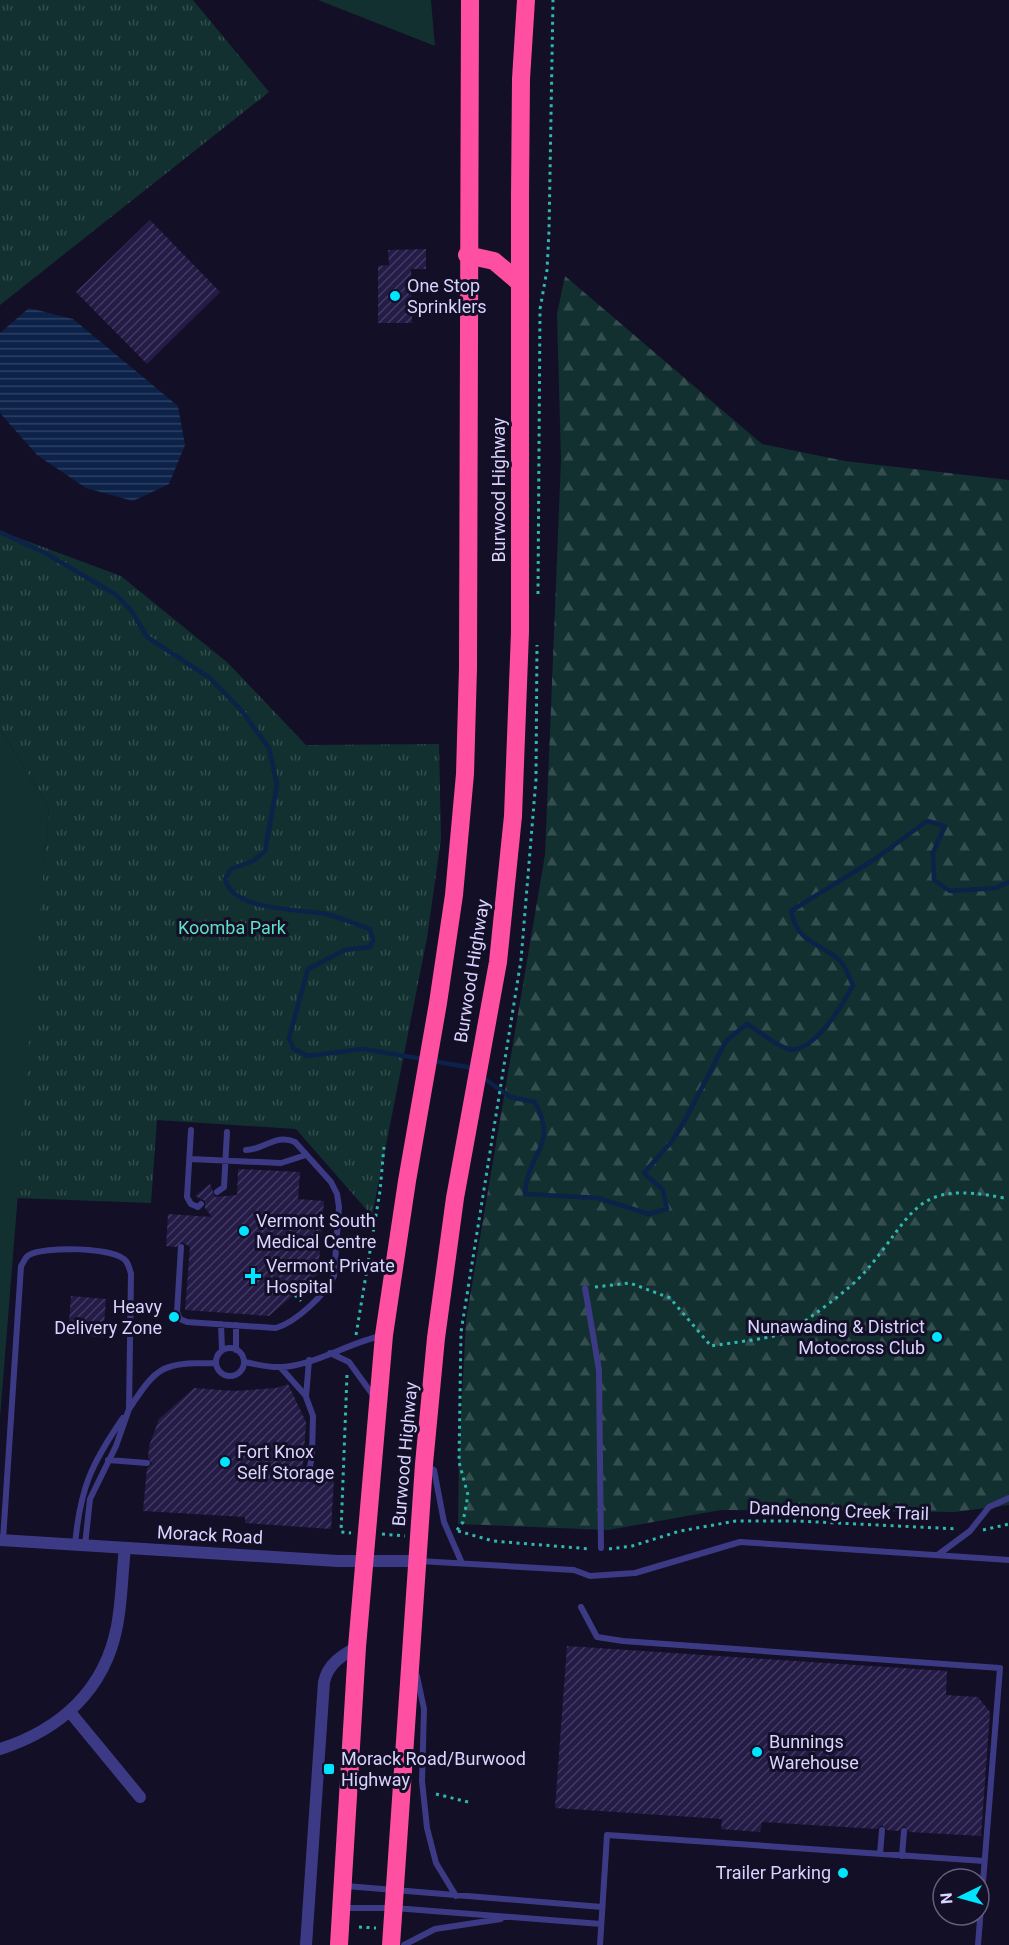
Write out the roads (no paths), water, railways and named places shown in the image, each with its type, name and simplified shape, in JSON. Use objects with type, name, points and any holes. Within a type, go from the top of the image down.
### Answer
[{"type":"highway","name":"Burwood Highway","points":[[339,1945],[357,1647],[384,1335],[454,895],[467,724],[467,255],[470,0]]},
{"type":"highway","name":"Burwood Highway","points":[[391,1945],[424,1464],[441,1296],[467,1128],[498,962],[517,762],[520,632],[521,79],[526,0]]},
{"type":"highway","points":[[467,255],[494,261],[520,283]]},
{"type":"street","name":"Morack Road","points":[[1,1540],[364,1561],[418,1561]]},
{"type":"street","points":[[0,1749],[38,1735],[70,1712],[98,1678],[111,1650],[117,1627],[125,1548]]},
{"type":"street","points":[[306,1945],[324,1683],[327,1671],[338,1658],[357,1647]]},
{"type":"street","points":[[70,1712],[140,1797]]},
{"type":"lane","points":[[191,1130],[188,1197],[191,1204],[198,1206],[201,1204]]},
{"type":"lane","points":[[217,1192],[224,1187],[227,1132]]},
{"type":"lane","points":[[189,1253],[180,1250],[178,1292],[180,1319],[276,1328],[286,1325],[330,1287],[334,1276],[339,1207],[337,1194],[331,1182],[289,1139],[275,1140],[260,1148],[246,1150]]},
{"type":"lane","points":[[190,1159],[281,1163],[306,1155]]},
{"type":"lane","points":[[1,1540],[21,1266],[27,1256],[45,1251],[93,1251],[116,1254],[126,1261],[131,1274],[129,1409],[90,1499],[80,1545]]},
{"type":"lane","points":[[585,1288],[599,1370],[601,1548]]},
{"type":"lane","points":[[178,1292],[186,1293]]},
{"type":"lane","points":[[215,1363],[222,1350],[220,1324]]},
{"type":"lane","points":[[236,1325],[236,1350],[244,1362],[281,1368],[330,1353],[355,1342],[384,1335]]},
{"type":"lane","points":[[222,1350],[236,1350]]},
{"type":"lane","points":[[330,1353],[349,1362],[378,1403]]},
{"type":"lane","points":[[302,1474],[310,1467],[313,1444],[312,1416],[306,1396],[309,1360]]},
{"type":"lane","points":[[215,1363],[220,1373],[232,1376],[240,1371],[244,1362]]},
{"type":"lane","points":[[80,1545],[80,1500],[87,1481],[107,1442],[153,1374],[164,1367],[177,1364],[215,1363]]},
{"type":"lane","points":[[281,1368],[306,1396]]},
{"type":"lane","points":[[108,1460],[147,1463]]},
{"type":"lane","points":[[424,1464],[434,1470],[439,1505],[462,1562]]},
{"type":"lane","points":[[938,1555],[970,1531],[989,1507],[1009,1498]]},
{"type":"lane","points":[[418,1561],[574,1570],[590,1576],[602,1576],[635,1573],[740,1542],[1009,1560]]},
{"type":"lane","points":[[581,1608],[597,1637],[623,1641],[1000,1668],[978,1945]]},
{"type":"lane","points":[[412,1658],[424,1708],[422,1781],[427,1828],[436,1863],[456,1896]]},
{"type":"lane","points":[[880,1854],[882,1830]]},
{"type":"lane","points":[[902,1856],[904,1831]]},
{"type":"lane","points":[[600,1945],[607,1835],[984,1861]]},
{"type":"lane","points":[[342,1886],[394,1899],[508,1918],[601,1924]]},
{"type":"lane","points":[[341,1908],[394,1899],[456,1896],[602,1907]]},
{"type":"lane","points":[[404,1945],[435,1929],[508,1918]]},
{"type":"water","points":[[29,308],[73,319],[178,406],[185,445],[169,484],[133,501],[86,488],[37,455],[0,413],[0,333]]},
{"type":"waterway","points":[[0,532],[45,553],[115,594],[131,610],[147,637],[210,678],[241,710],[269,748],[277,785],[265,851],[253,861],[231,869],[225,879],[230,889],[253,903],[325,914],[342,919],[370,929],[373,940],[370,947],[345,950],[308,969],[289,1038],[293,1048],[307,1056],[363,1049],[423,1059]]},
{"type":"waterway","points":[[482,1077],[510,1097],[535,1102],[542,1117],[543,1140],[531,1168],[525,1194],[598,1198],[649,1214],[667,1209],[663,1190],[644,1173],[672,1141],[684,1122],[726,1041],[747,1024],[783,1047],[798,1049],[817,1036],[826,1026],[853,985],[841,962],[798,930],[791,911],[875,859],[927,821],[945,826],[933,853],[934,880],[950,891],[996,888],[1009,882]]},
{"type":"waterway","points":[[432,1061],[468,1067],[472,1070]]},
{"type":"place","name":"One Stop Sprinklers","points":[[395,296]]},
{"type":"place","name":"Vermont South Medical Centre","points":[[244,1231]]},
{"type":"place","name":"Vermont Private Hospital","points":[[253,1276]]},
{"type":"place","name":"Heavy Delivery Zone","points":[[174,1317]]},
{"type":"place","name":"Nunawading & District Motocross Club","points":[[937,1337]]},
{"type":"place","name":"Fort Knox Self Storage","points":[[225,1462]]},
{"type":"place","name":"Bunnings Warehouse","points":[[757,1752]]},
{"type":"place","name":"Morack Road/Burwood Highway","points":[[329,1769]]},
{"type":"place","name":"Trailer Parking","points":[[843,1873]]},
{"type":"park label","name":"Koomba Park","points":[[232,928]]}]
